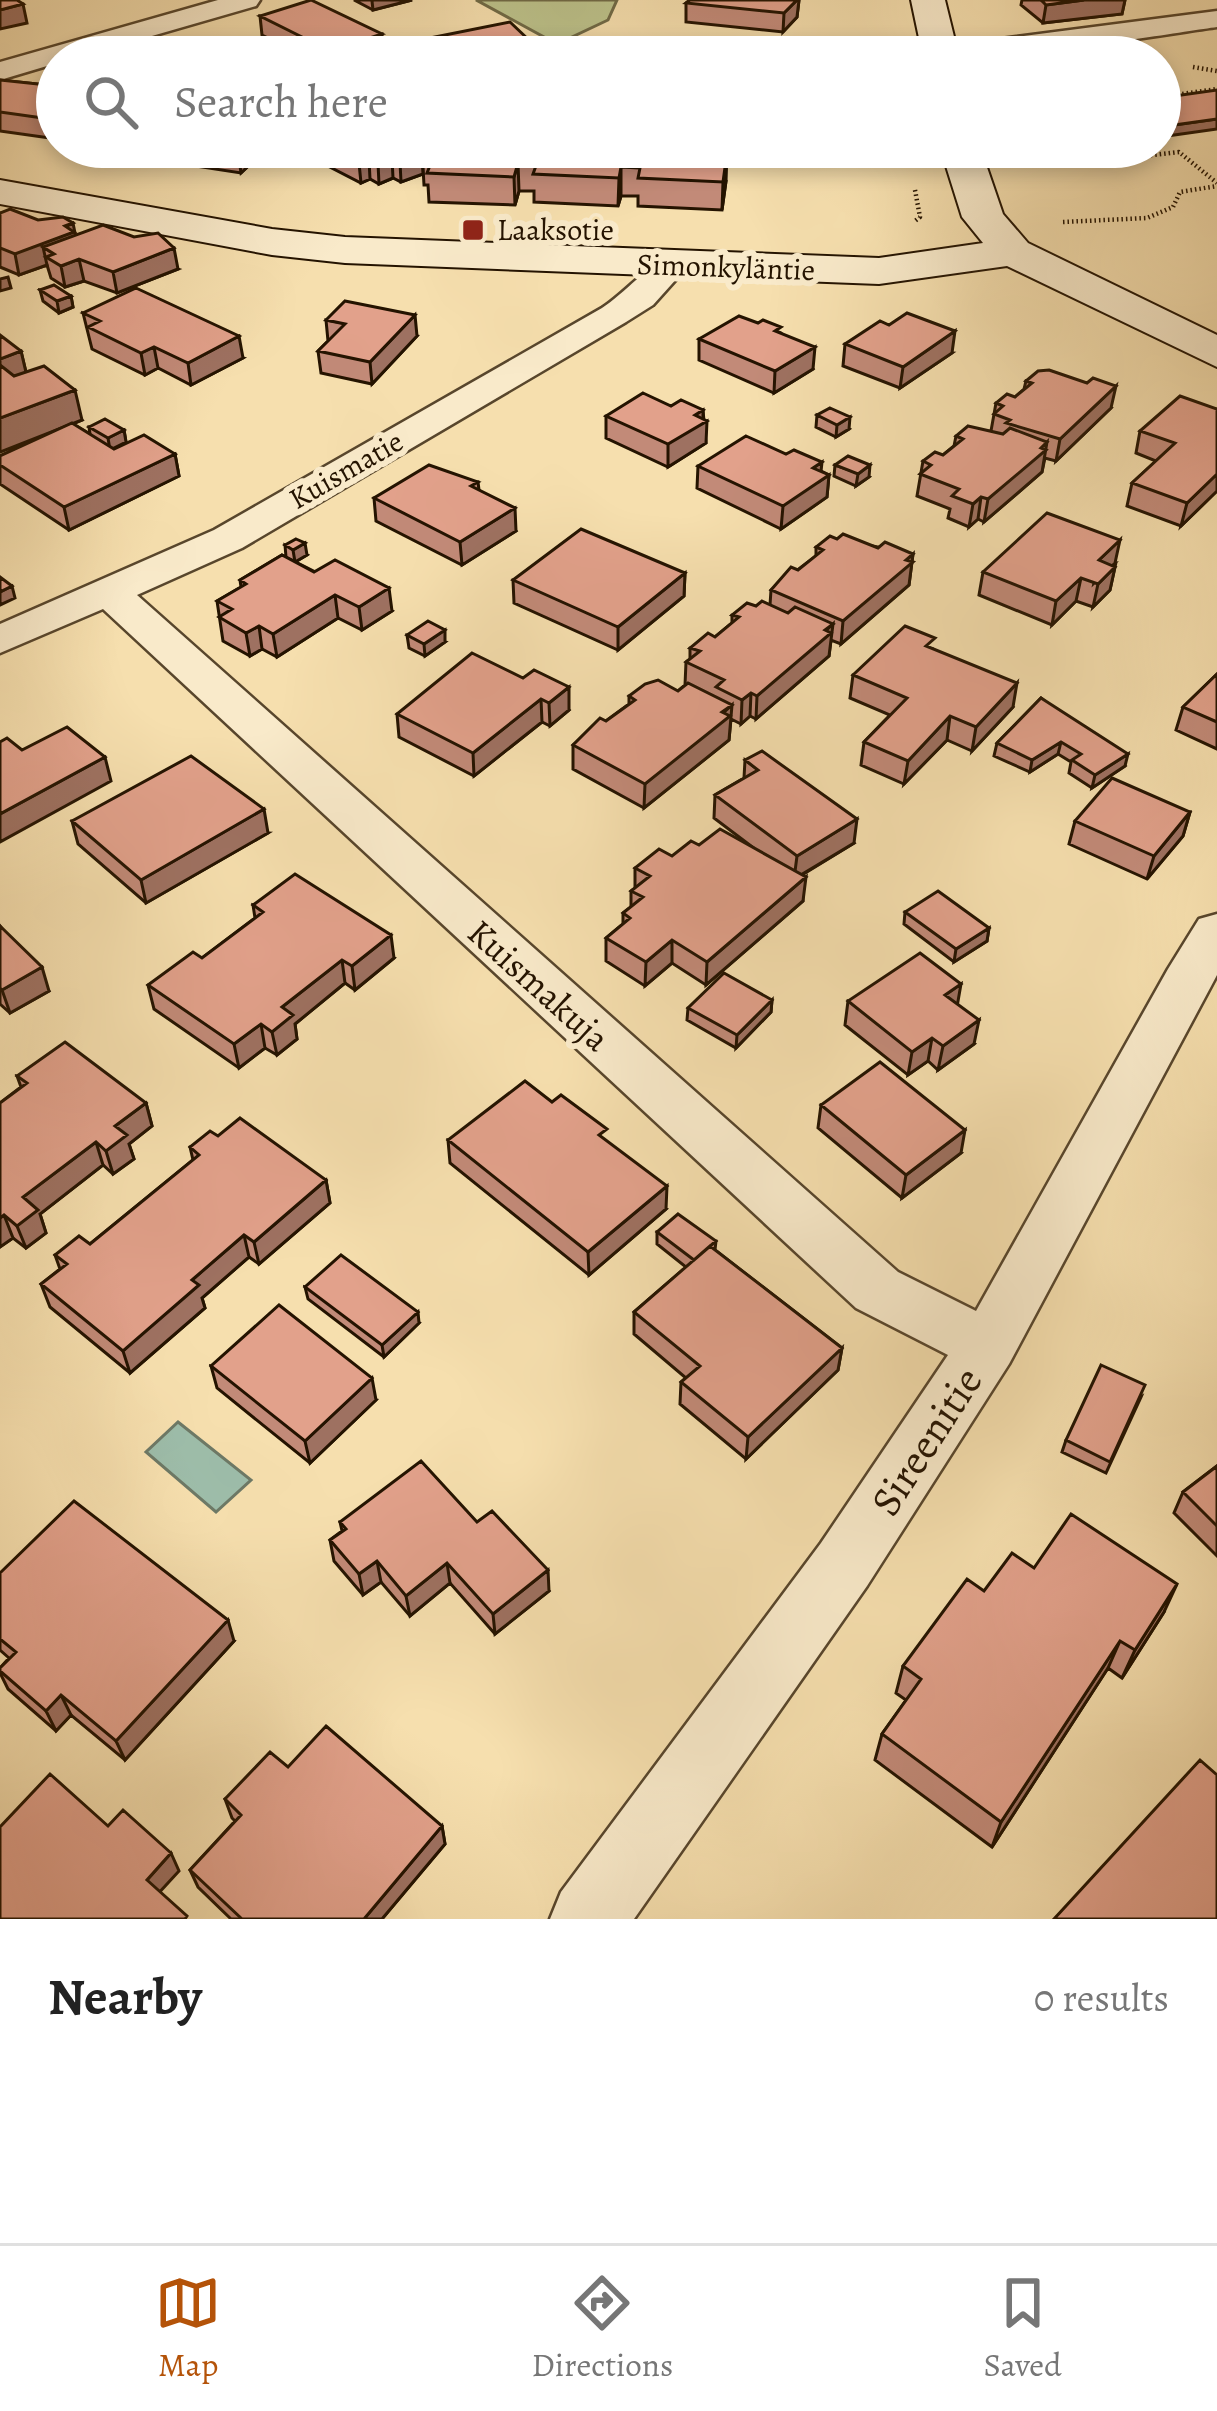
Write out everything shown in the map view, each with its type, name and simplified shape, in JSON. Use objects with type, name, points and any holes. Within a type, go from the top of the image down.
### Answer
[{"type":"main road","points":[[928,0],[936,36]]},
{"type":"main road","points":[[967,168],[983,218],[1013,252],[1217,352]]},
{"type":"main road","name":"Simonkyläntie","points":[[0,193],[308,246],[671,266],[879,271],[923,269],[1013,252]]},
{"type":"street","points":[[122,36],[247,0]]},
{"type":"street","points":[[1081,36],[1217,19]]},
{"type":"street","points":[[0,71],[36,61]]},
{"type":"street","name":"Kuismatie","points":[[0,640],[228,539],[577,338],[641,298],[671,266]]},
{"type":"street","name":"Kuismakuja","points":[[110,593],[877,1290],[988,1346]]},
{"type":"street","name":"Sireenitie","points":[[588,1919],[819,1606],[988,1346],[1200,995],[1217,932]]},
{"type":"path","points":[[1181,94],[1217,89]]},
{"type":"path","points":[[1181,154],[1217,185]]},
{"type":"path","points":[[1053,223],[1147,218],[1173,208],[1180,192],[1217,185]]},
{"type":"green space","points":[[476,0],[617,0],[608,20],[574,36],[542,36]]},
{"type":"shaded area","points":[[178,1422],[251,1480],[216,1512],[146,1452]]},
{"type":"building","points":[[0,0],[17,0],[23,4],[0,10]]},
{"type":"building","points":[[311,0],[382,34],[300,36],[260,16]]},
{"type":"building","points":[[797,0],[784,13],[686,3]]},
{"type":"building","points":[[1041,0],[1084,0],[1046,5]]},
{"type":"building","points":[[510,22],[525,36],[440,36]]},
{"type":"building","points":[[0,80],[36,84],[36,117],[0,112]]},
{"type":"building","points":[[1217,90],[1217,119],[1181,124],[1181,95]]},
{"type":"building","points":[[429,168],[517,168],[514,177],[427,173]]},
{"type":"building","points":[[535,168],[621,168],[619,178],[533,174]]},
{"type":"building","points":[[640,168],[725,168],[723,182],[638,178]]},
{"type":"building","points":[[10,209],[38,220],[63,217],[73,223],[65,226],[74,232],[15,254],[0,248],[0,213]]},
{"type":"building","points":[[103,225],[134,237],[158,233],[174,248],[113,272],[79,259],[61,266],[46,257],[54,254],[43,247]]},
{"type":"building","points":[[54,285],[71,296],[57,301],[40,290]]},
{"type":"building","points":[[136,288],[239,336],[188,363],[154,347],[141,353],[88,327],[100,321],[83,313]]},
{"type":"building","points":[[345,301],[415,315],[370,362],[318,351],[345,324],[326,320]]},
{"type":"building","points":[[907,313],[955,331],[903,367],[845,344],[880,321],[889,325]]},
{"type":"building","points":[[739,316],[781,327],[775,331],[815,347],[775,371],[699,339]]},
{"type":"building","points":[[0,335],[21,351],[0,359]]},
{"type":"building","points":[[0,365],[14,376],[44,366],[75,390],[0,418]]},
{"type":"building","points":[[1038,371],[1087,383],[1093,378],[1116,386],[1060,439],[1006,423],[1010,420],[994,414],[1003,406],[996,403],[1007,394],[1015,397]]},
{"type":"building","points":[[643,393],[671,406],[681,400],[703,410],[695,415],[707,421],[668,444],[606,416]]},
{"type":"building","points":[[1180,396],[1217,409],[1217,474],[1187,503],[1132,483],[1175,443],[1140,431]]},
{"type":"building","points":[[830,408],[850,417],[837,425],[817,415]]},
{"type":"building","points":[[105,419],[124,430],[108,438],[89,427]]},
{"type":"building","points":[[72,423],[114,449],[144,435],[175,454],[64,507],[0,465],[0,456]]},
{"type":"building","points":[[968,426],[1003,434],[1010,428],[1047,442],[1041,448],[1046,450],[988,499],[981,497],[973,504],[952,496],[959,489],[920,474],[931,465],[923,461],[935,452],[943,455],[963,439],[956,436]]},
{"type":"building","points":[[746,436],[786,454],[794,450],[822,462],[813,468],[829,475],[783,506],[698,466]]},
{"type":"building","points":[[848,456],[870,465],[858,474],[835,465]]},
{"type":"building","points":[[429,465],[478,482],[471,486],[515,508],[460,542],[374,498]]},
{"type":"building","points":[[1047,513],[1120,540],[1099,560],[1115,567],[1098,584],[1081,578],[1056,601],[983,572]]},
{"type":"building","points":[[581,529],[685,573],[618,627],[513,580]]},
{"type":"building","points":[[843,534],[878,548],[885,542],[913,554],[906,560],[913,562],[843,621],[771,590],[791,567],[798,570],[823,550],[816,547],[830,536],[837,539]]},
{"type":"building","points":[[296,539],[305,543],[293,550],[285,545]]},
{"type":"building","points":[[282,555],[314,572],[335,560],[389,588],[359,607],[335,595],[273,634],[259,626],[246,633],[219,617],[232,609],[217,601],[246,584],[240,580]]},
{"type":"building","points":[[762,601],[788,613],[795,607],[833,624],[825,630],[831,633],[757,696],[751,693],[742,700],[716,687],[724,680],[686,662],[700,651],[690,648],[708,633],[715,637],[739,617],[732,615],[747,603],[756,606]]},
{"type":"building","points":[[428,621],[445,630],[424,644],[407,635]]},
{"type":"building","points":[[905,626],[935,638],[926,646],[1017,683],[976,727],[950,716],[908,761],[864,742],[907,698],[853,675]]},
{"type":"building","points":[[472,653],[523,678],[534,670],[569,687],[549,703],[541,699],[473,753],[397,714]]},
{"type":"building","points":[[1217,674],[1217,722],[1183,707]]},
{"type":"building","points":[[658,680],[678,691],[688,683],[732,705],[722,712],[730,716],[645,784],[573,745],[600,718],[606,721],[635,700],[629,696]]},
{"type":"building","points":[[1041,698],[1128,754],[1095,775],[1072,760],[1081,754],[1061,742],[1032,760],[997,743]]},
{"type":"building","points":[[67,727],[105,757],[0,814],[0,742],[7,738],[22,750]]},
{"type":"building","points":[[762,751],[857,819],[797,856],[715,795],[758,770],[745,760]]},
{"type":"building","points":[[191,756],[264,809],[141,880],[72,821]]},
{"type":"building","points":[[1112,778],[1190,812],[1154,856],[1075,821]]},
{"type":"building","points":[[720,829],[806,877],[707,962],[672,940],[646,962],[606,938],[630,918],[623,913],[643,897],[631,891],[650,876],[635,868],[659,849],[672,856],[691,841],[699,845]]},
{"type":"building","points":[[295,874],[391,935],[352,966],[342,960],[282,1007],[293,1015],[272,1032],[261,1024],[234,1044],[148,985],[193,952],[202,958],[263,912],[253,905]]},
{"type":"building","points":[[938,891],[989,928],[956,949],[905,912]]},
{"type":"building","points":[[0,926],[42,967],[2,990],[0,988]]},
{"type":"building","points":[[920,953],[961,984],[945,995],[979,1020],[943,1046],[932,1038],[912,1052],[848,1001]]},
{"type":"building","points":[[724,973],[772,1000],[737,1035],[688,1008]]},
{"type":"building","points":[[65,1042],[146,1103],[115,1126],[127,1135],[106,1151],[96,1142],[23,1197],[38,1210],[17,1226],[4,1215],[0,1218],[0,1103],[27,1083],[17,1076]]},
{"type":"building","points":[[880,1062],[965,1130],[906,1175],[821,1105]]},
{"type":"building","points":[[525,1081],[552,1102],[561,1095],[607,1129],[599,1135],[667,1186],[588,1252],[448,1140]]},
{"type":"building","points":[[240,1118],[326,1180],[254,1242],[244,1235],[192,1280],[199,1285],[123,1351],[41,1284],[67,1264],[55,1255],[79,1236],[90,1244],[199,1155],[190,1147],[210,1131],[218,1136]]},
{"type":"building","points":[[678,1214],[716,1241],[694,1260],[657,1232]]},
{"type":"building","points":[[710,1246],[842,1348],[748,1437],[681,1382],[700,1366],[634,1312]]},
{"type":"building","points":[[341,1255],[418,1312],[382,1345],[305,1287]]},
{"type":"building","points":[[279,1305],[372,1378],[305,1441],[211,1366]]},
{"type":"building","points":[[1101,1365],[1145,1385],[1110,1462],[1066,1440]]},
{"type":"building","points":[[421,1461],[477,1522],[492,1511],[548,1570],[493,1614],[447,1563],[406,1596],[377,1561],[359,1574],[330,1540],[346,1529],[340,1522]]},
{"type":"building","points":[[1217,1466],[1217,1526],[1183,1492]]},
{"type":"building","points":[[74,1501],[228,1620],[116,1741],[61,1695],[46,1711],[0,1671],[16,1652],[0,1639],[0,1573]]},
{"type":"building","points":[[1071,1514],[1177,1584],[1135,1650],[1120,1641],[1001,1822],[882,1734],[921,1679],[903,1666],[967,1579],[984,1591],[1012,1553],[1034,1568]]},
{"type":"building","points":[[326,1726],[442,1826],[364,1919],[242,1919],[190,1870],[241,1815],[225,1799],[270,1752],[288,1767]]},
{"type":"building","points":[[1200,1760],[1217,1775],[1217,1919],[1054,1919]]},
{"type":"building","points":[[50,1774],[108,1826],[123,1810],[171,1853],[147,1880],[185,1919],[0,1919],[0,1827]]},
{"type":"place","name":"Laaksotie","points":[[473,230]]}]
